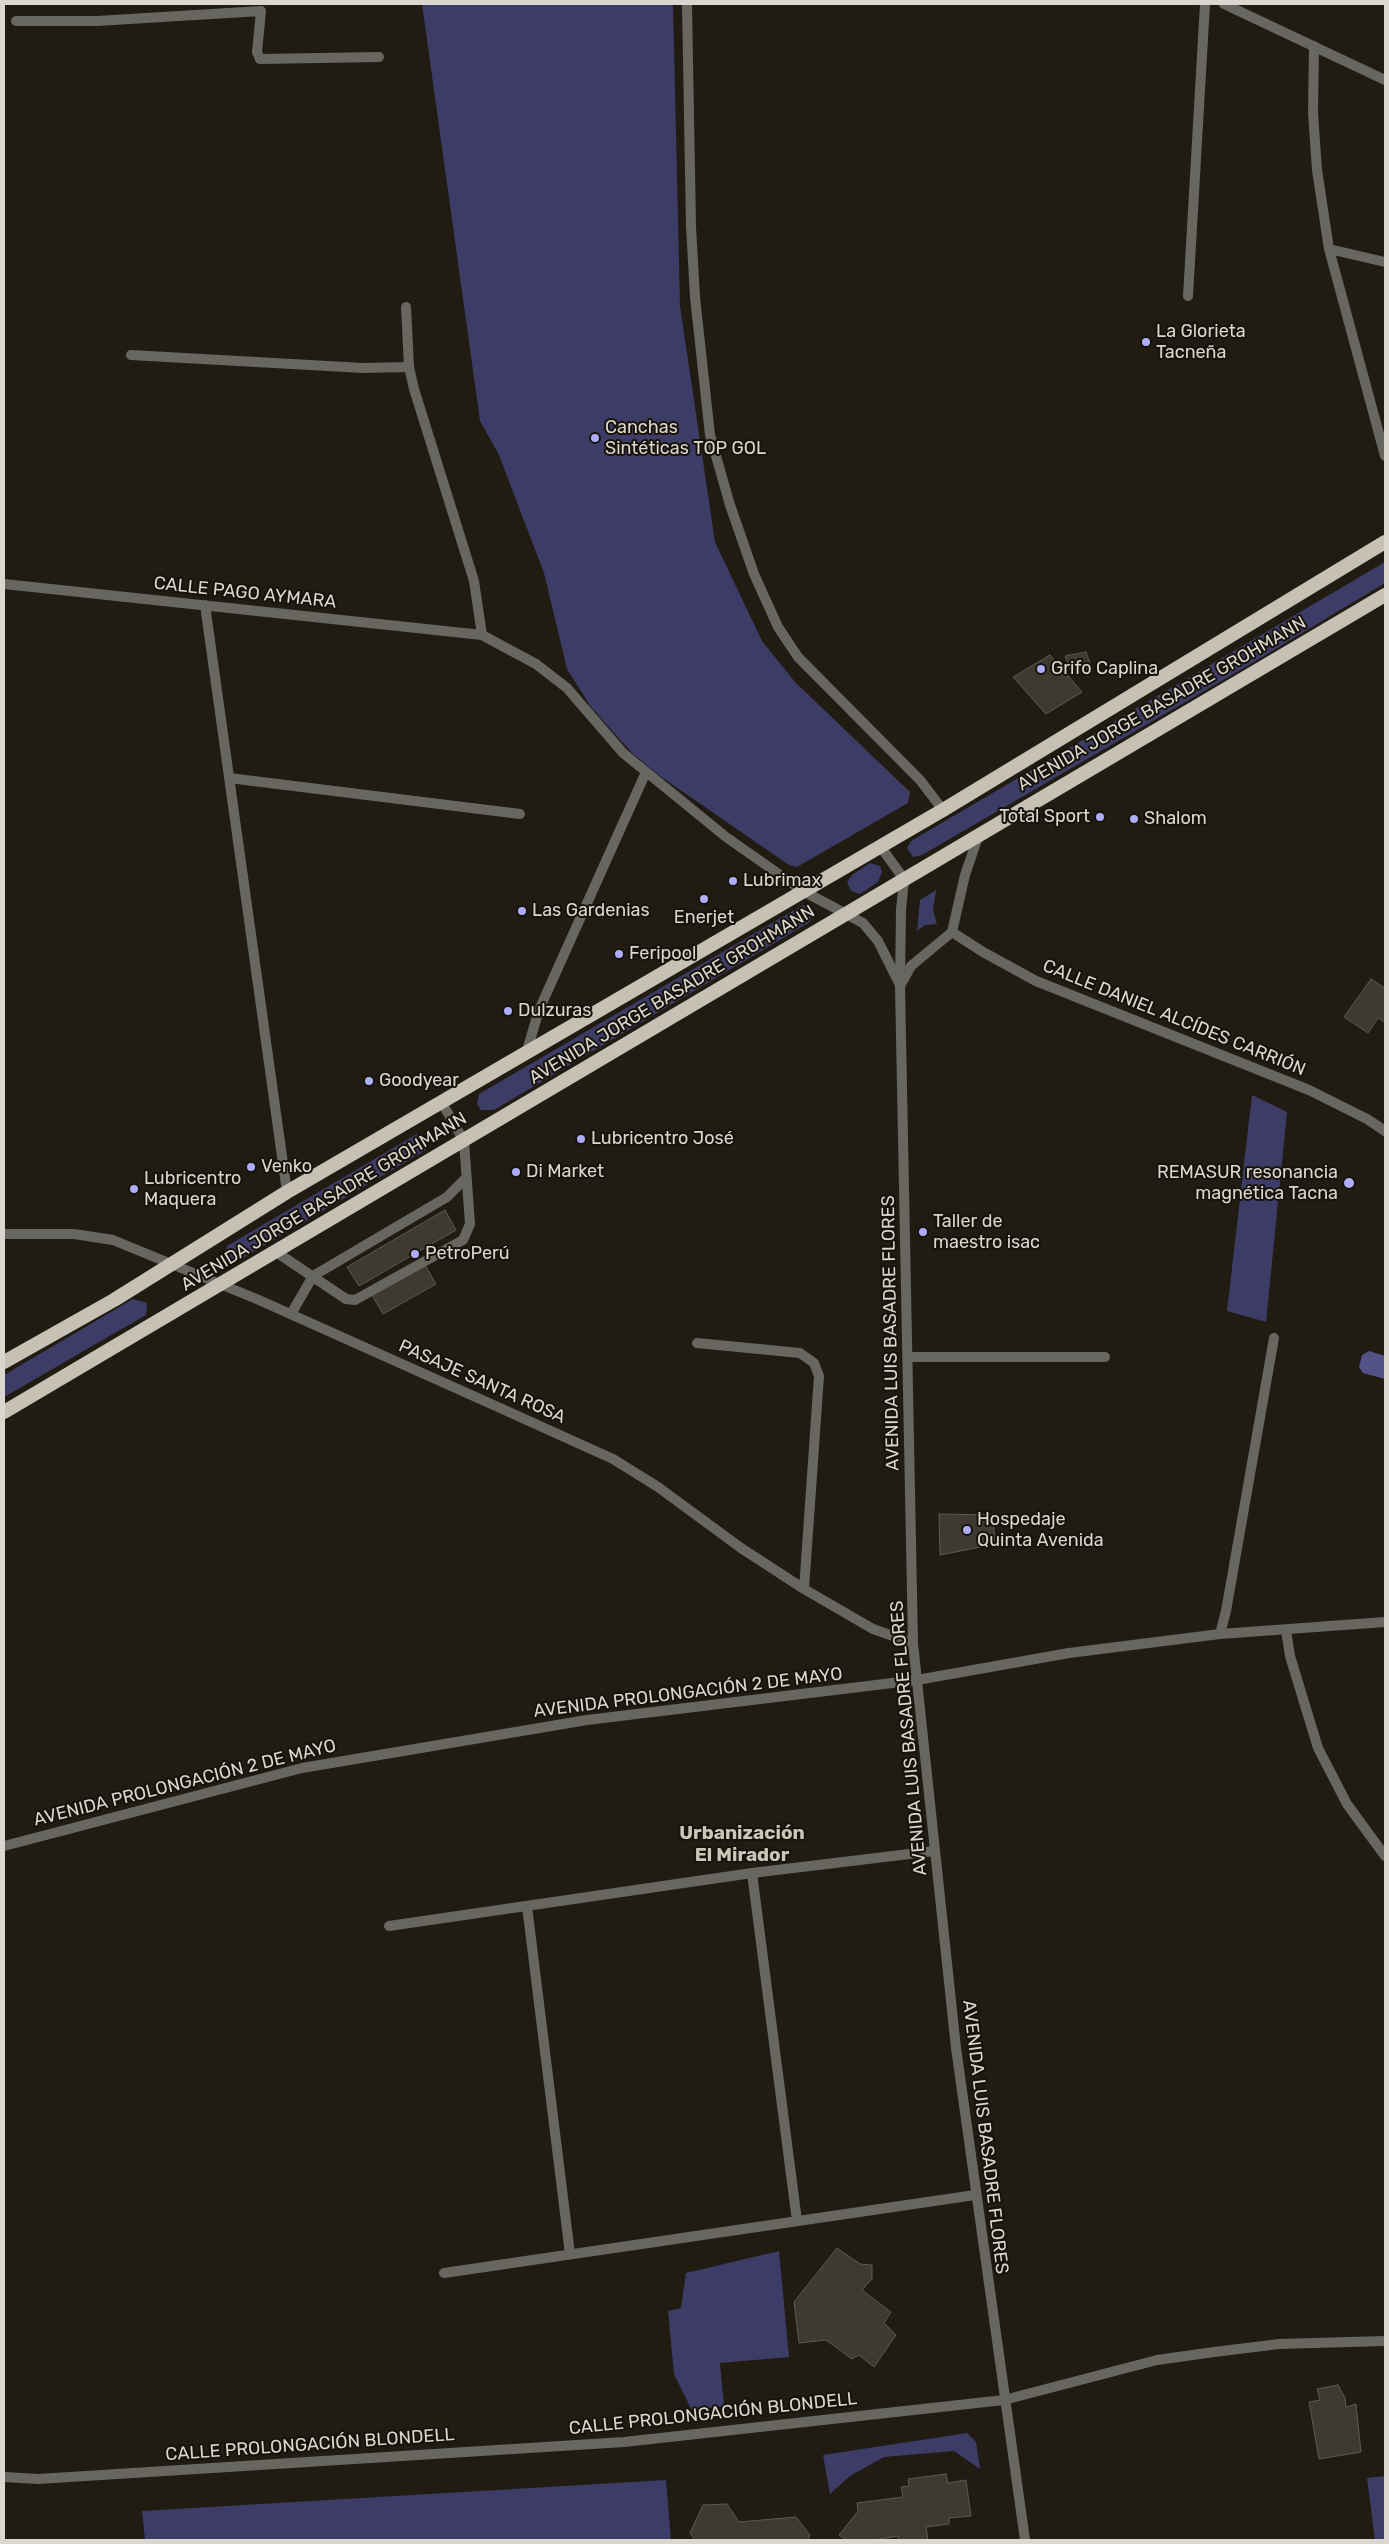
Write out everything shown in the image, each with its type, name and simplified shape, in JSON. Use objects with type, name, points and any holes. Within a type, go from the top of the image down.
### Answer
[{"type":"highway","name":"AVENIDA JORGE BASADRE GROHMANN","points":[[4,1362],[114,1300],[287,1192],[943,810],[1385,542]]},
{"type":"highway","name":"AVENIDA JORGE BASADRE GROHMANN","points":[[4,1412],[1385,595]]},
{"type":"street","points":[[688,4],[691,227],[696,306],[710,435],[730,505],[758,583],[778,627],[798,657],[920,780],[943,810]]},
{"type":"street","points":[[1188,296],[1205,4]]},
{"type":"street","points":[[1224,4],[1385,80]]},
{"type":"street","points":[[16,21],[97,21],[261,7],[258,52],[260,59],[379,57]]},
{"type":"street","points":[[1314,46],[1313,113],[1316,170],[1328,249],[1385,456]]},
{"type":"street","points":[[1328,249],[1385,262]]},
{"type":"street","points":[[406,306],[409,367],[414,389],[474,581],[482,635],[536,664],[567,688],[623,753],[726,838],[803,891],[863,923],[878,941],[900,986]]},
{"type":"street","points":[[131,355],[363,368],[409,367]]},
{"type":"street","name":"CALLE PAGO AYMARA","points":[[4,584],[482,635]]},
{"type":"street","points":[[205,605],[287,1192]]},
{"type":"street","points":[[526,1054],[539,1010],[646,772]]},
{"type":"street","points":[[229,778],[520,814]]},
{"type":"street","points":[[900,986],[911,966],[952,932],[965,875],[980,833]]},
{"type":"street","points":[[880,846],[904,879]]},
{"type":"street","name":"AVENIDA LUIS BASADRE FLORES","points":[[904,879],[901,910],[900,986],[913,1643],[934,1850],[975,2195],[1024,2540]]},
{"type":"street","name":"CALLE DANIEL ALCÍDES CARRIÓN","points":[[952,932],[983,952],[1036,981],[1309,1090],[1367,1119],[1385,1131]]},
{"type":"street","points":[[276,1252],[346,1299],[355,1300],[463,1240],[470,1224],[464,1141],[442,1103]]},
{"type":"street","points":[[291,1314],[313,1276],[447,1197],[466,1178]]},
{"type":"street","name":"PASAJE SANTA ROSA","points":[[4,1234],[74,1234],[113,1240],[291,1314],[613,1459],[658,1487],[741,1548],[804,1589],[873,1629],[913,1643]]},
{"type":"street","points":[[1220,1634],[1226,1611],[1274,1338]]},
{"type":"street","points":[[697,1343],[800,1353],[814,1363],[818,1376],[804,1589]]},
{"type":"street","points":[[908,1357],[1105,1357]]},
{"type":"street","name":"AVENIDA PROLONGACIÓN 2 DE MAYO","points":[[4,1846],[302,1768],[587,1720],[917,1680],[1069,1653],[1220,1634],[1385,1622]]},
{"type":"street","points":[[1286,1630],[1290,1656],[1318,1748],[1347,1804],[1385,1856]]},
{"type":"street","points":[[389,1926],[934,1850]]},
{"type":"street","points":[[752,1874],[797,2221]]},
{"type":"street","points":[[526,1906],[570,2254]]},
{"type":"street","points":[[444,2273],[975,2195]]},
{"type":"street","name":"CALLE PROLONGACIÓN BLONDELL","points":[[4,2477],[38,2479],[624,2442],[1004,2400],[1156,2360],[1279,2344],[1385,2341]]},
{"type":"shaded area","name":"Canchas Sintéticas TOP GOL","points":[[422,4],[673,4],[680,306],[715,542],[762,641],[795,682],[910,792],[908,803],[797,867],[789,865],[660,776],[632,753],[591,707],[567,669],[544,573],[499,455],[480,421]]},
{"type":"shaded area","points":[[1385,562],[1385,583],[1249,665],[922,855],[913,857],[907,848],[911,841]]},
{"type":"shaded area","points":[[870,863],[880,866],[882,872],[878,882],[860,894],[851,891],[847,882],[852,875]]},
{"type":"shaded area","points":[[936,890],[933,910],[937,924],[925,925],[917,931],[920,900]]},
{"type":"shaded area","points":[[803,905],[812,911],[810,922],[494,1110],[481,1110],[477,1104],[479,1094]]},
{"type":"shaded area","points":[[1252,1095],[1287,1112],[1266,1322],[1227,1311]]},
{"type":"shaded area","points":[[417,1134],[428,1140],[426,1150],[243,1258],[231,1260],[225,1254],[227,1246]]},
{"type":"shaded area","points":[[133,1299],[147,1303],[146,1315],[4,1397],[4,1375]]},
{"type":"shaded area","points":[[1369,1351],[1385,1356],[1385,1379],[1363,1373],[1359,1367],[1362,1355]]},
{"type":"shaded area","points":[[779,2251],[789,2357],[720,2363],[724,2406],[692,2411],[674,2374],[668,2311],[681,2308],[686,2273]]},
{"type":"shaded area","points":[[967,2433],[976,2442],[980,2469],[954,2451],[884,2457],[850,2476],[830,2494],[823,2455]]},
{"type":"shaded area","points":[[1385,2476],[1385,2540],[1375,2540],[1367,2478]]},
{"type":"shaded area","points":[[666,2480],[671,2540],[145,2540],[142,2511]]},
{"type":"building","points":[[1086,652],[1092,669],[1071,672],[1065,656]]},
{"type":"building","points":[[1050,655],[1082,692],[1046,714],[1013,677]]},
{"type":"building","points":[[1371,979],[1385,988],[1385,1022],[1378,1018],[1368,1033],[1344,1017]]},
{"type":"building","points":[[445,1210],[456,1230],[359,1286],[347,1267]]},
{"type":"building","points":[[425,1265],[436,1284],[383,1314],[372,1295]]},
{"type":"building","name":"Hospedaje Quinta Avenida","points":[[939,1514],[993,1515],[995,1544],[940,1555]]},
{"type":"building","points":[[837,2248],[860,2264],[872,2265],[872,2279],[862,2290],[891,2312],[884,2323],[896,2335],[874,2367],[859,2355],[852,2359],[826,2340],[799,2343],[794,2302]]},
{"type":"building","points":[[1338,2385],[1345,2398],[1346,2407],[1356,2404],[1361,2452],[1319,2459],[1309,2402],[1320,2400],[1317,2389]]},
{"type":"building","points":[[946,2474],[948,2483],[966,2480],[971,2516],[949,2518],[949,2524],[926,2527],[928,2540],[898,2540],[898,2536],[874,2540],[846,2540],[839,2535],[858,2511],[857,2503],[903,2497],[901,2487],[909,2486],[908,2479]]},
{"type":"building","points":[[727,2504],[739,2522],[796,2517],[810,2535],[808,2540],[695,2540],[690,2533],[703,2505]]},
{"type":"place","name":"La Glorieta Tacneña","points":[[1146,342]]},
{"type":"place","name":"Canchas Sintéticas TOP GOL","points":[[595,438]]},
{"type":"place","name":"Grifo Caplina","points":[[1041,669]]},
{"type":"place","name":"Total Sport","points":[[1100,817]]},
{"type":"place","name":"Shalom","points":[[1134,819]]},
{"type":"place","name":"Lubrimax","points":[[733,881]]},
{"type":"place","name":"Enerjet","points":[[704,899]]},
{"type":"place","name":"Las Gardenias","points":[[522,911]]},
{"type":"place","name":"Feripool","points":[[619,954]]},
{"type":"place","name":"Dulzuras","points":[[508,1011]]},
{"type":"place","name":"Goodyear","points":[[369,1081]]},
{"type":"place","name":"Lubricentro José","points":[[581,1139]]},
{"type":"place","name":"Venko","points":[[251,1167]]},
{"type":"place","name":"Di Market","points":[[516,1172]]},
{"type":"place","name":"REMASUR resonancia magnética Tacna","points":[[1349,1183]]},
{"type":"place","name":"Lubricentro Maquera","points":[[134,1189]]},
{"type":"place","name":"Taller de maestro isac","points":[[923,1232]]},
{"type":"place","name":"PetroPerú","points":[[415,1254]]},
{"type":"place","name":"Hospedaje Quinta Avenida","points":[[967,1530]]},
{"type":"district","name":"Urbanización El Mirador","points":[[742,1845]]}]
